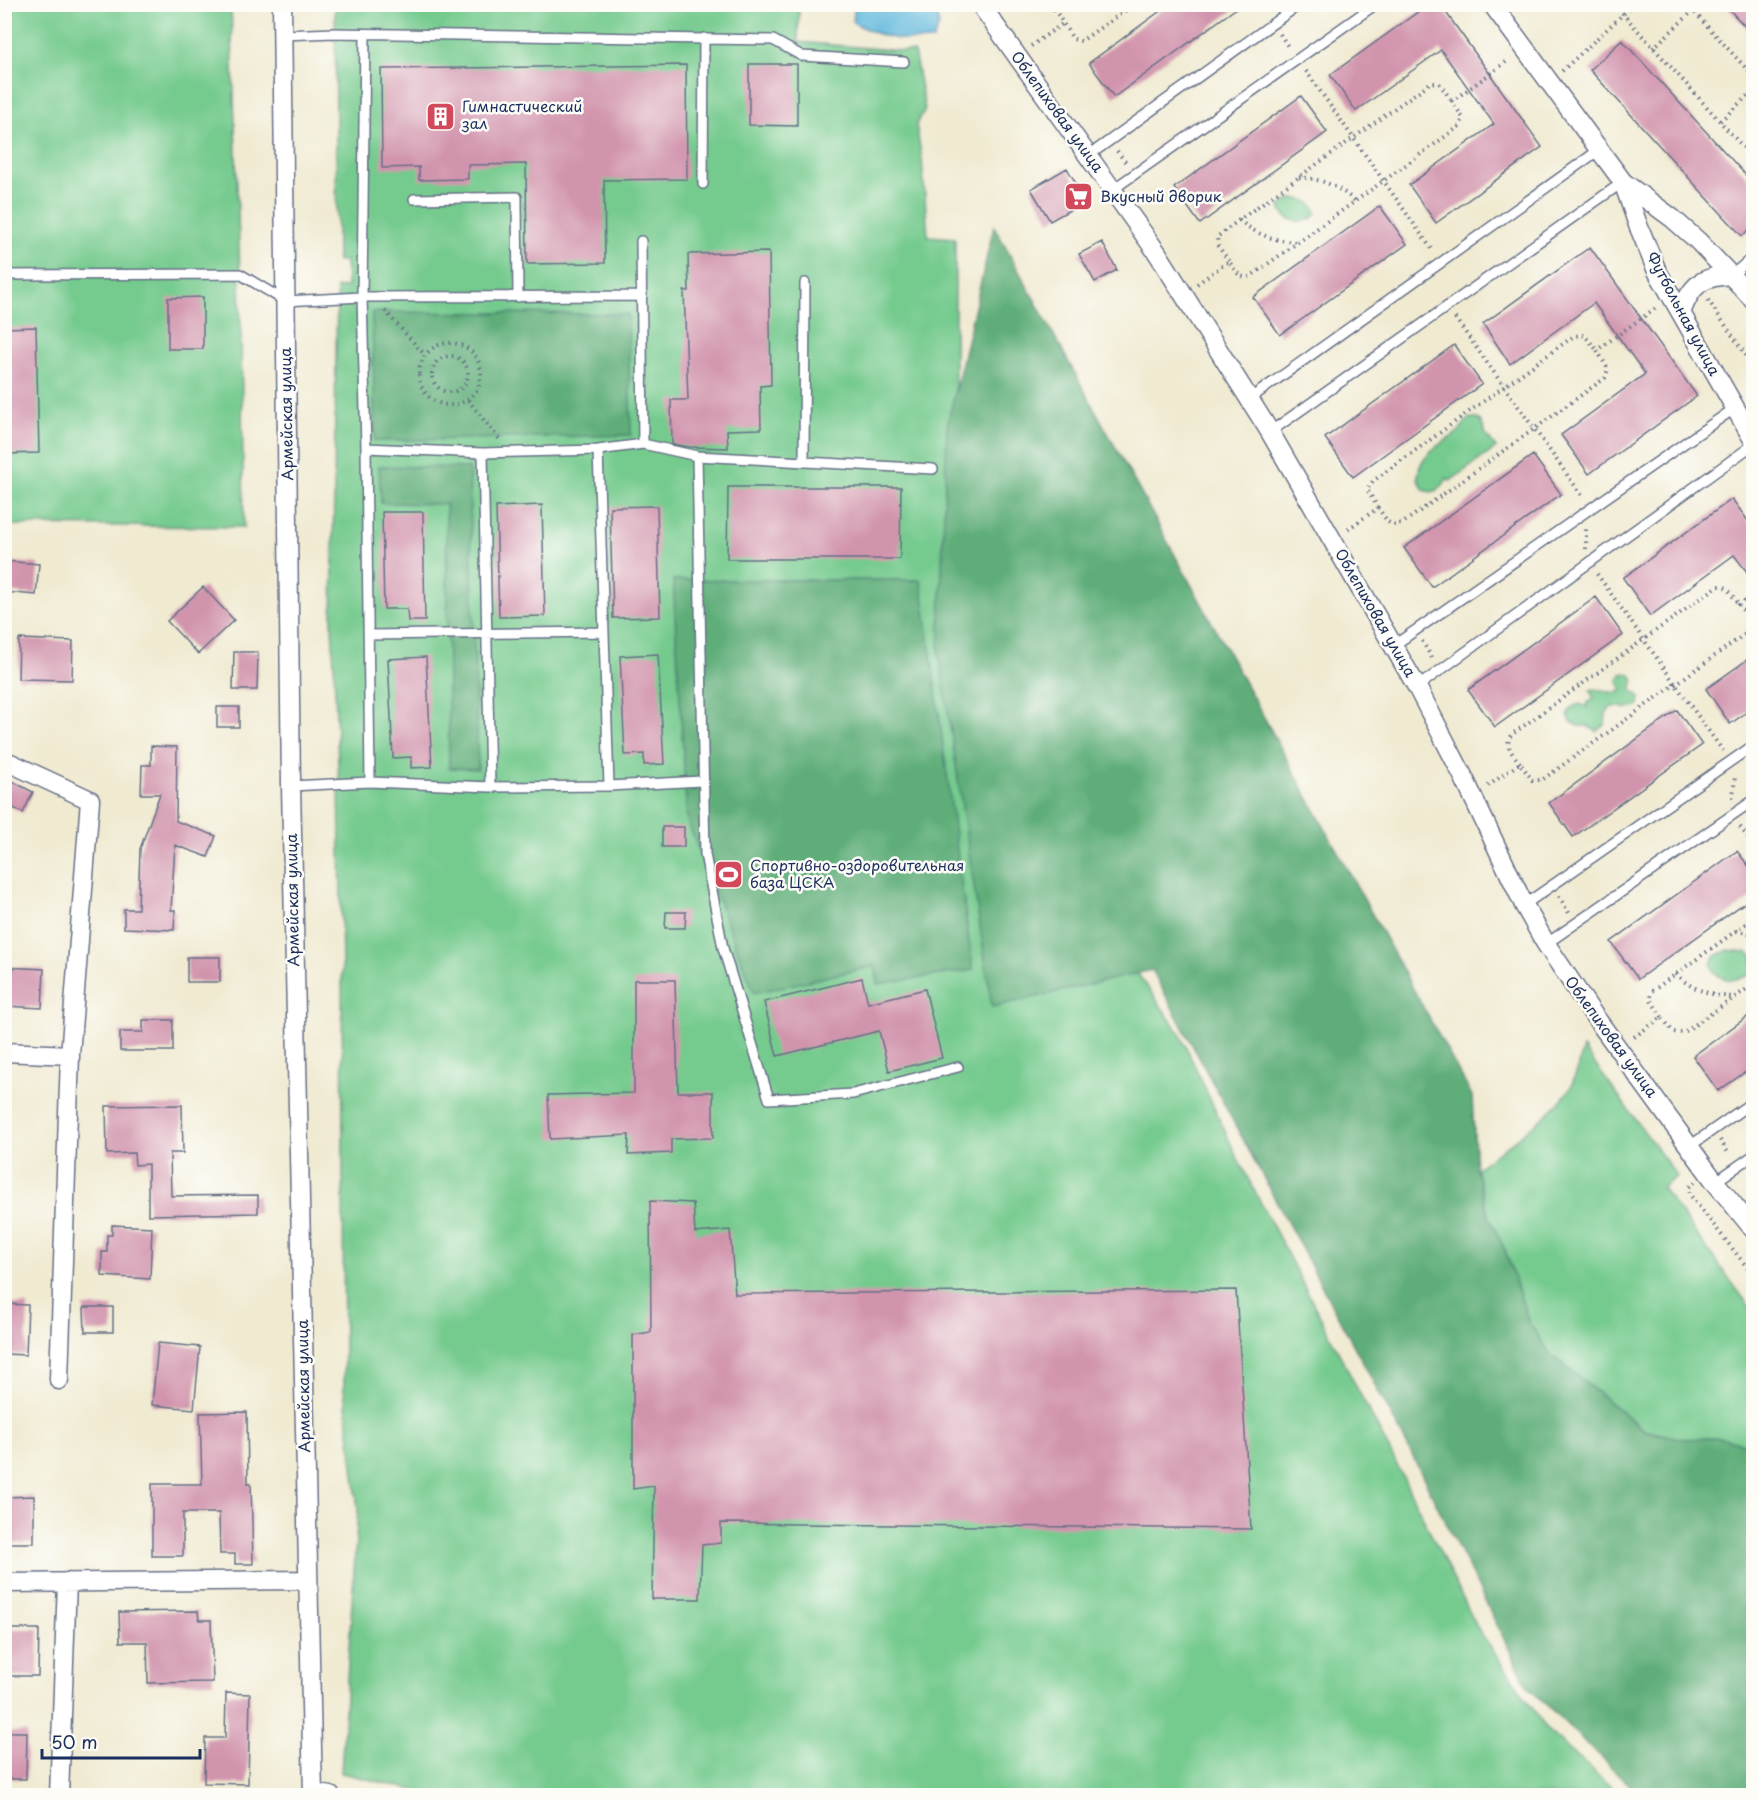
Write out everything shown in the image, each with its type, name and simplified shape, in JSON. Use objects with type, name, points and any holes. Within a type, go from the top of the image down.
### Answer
[{"type":"street","name":"Армейская улица","points":[[282,4],[291,786],[313,1794]]},
{"type":"street","name":"Облепиховая улица","points":[[980,4],[1184,293],[1248,400],[1270,432],[1417,687],[1473,796],[1524,905],[1546,944],[1712,1177],[1754,1230]]},
{"type":"street","name":"Футбольная улица","points":[[1491,4],[1623,182],[1672,218],[1698,241],[1754,300]]},
{"type":"street","name":"Футбольная улица","points":[[1623,182],[1658,271],[1752,436]]},
{"type":"street","points":[[1681,313],[1688,295],[1698,285],[1715,276],[1732,276]]},
{"type":"street","points":[[4,760],[90,800],[70,1054],[59,1380]]},
{"type":"street","points":[[4,1052],[70,1054]]},
{"type":"street","points":[[4,1583],[308,1580]]},
{"type":"street","points":[[59,1796],[67,1582]]},
{"type":"street","points":[[313,1794],[331,1796]]},
{"type":"lane","points":[[1089,156],[1300,4]]},
{"type":"lane","points":[[1112,190],[1376,4]]},
{"type":"lane","points":[[282,35],[773,40],[802,56],[904,62]]},
{"type":"lane","points":[[365,35],[362,297],[370,782]]},
{"type":"lane","points":[[703,184],[704,38]]},
{"type":"lane","points":[[1248,400],[1599,150]]},
{"type":"lane","points":[[1270,432],[1623,182]]},
{"type":"lane","points":[[414,199],[517,197],[518,297]]},
{"type":"lane","points":[[641,241],[643,444]]},
{"type":"lane","points":[[1732,276],[1754,256]]},
{"type":"lane","points":[[4,275],[240,274],[285,300],[362,297],[642,296]]},
{"type":"lane","points":[[804,461],[805,283]]},
{"type":"lane","points":[[1393,646],[1735,408]]},
{"type":"lane","points":[[1417,687],[1589,563],[1752,436]]},
{"type":"lane","points":[[366,448],[483,453],[598,450],[643,444],[697,456],[933,469]]},
{"type":"lane","points":[[598,450],[609,786]]},
{"type":"lane","points":[[483,453],[490,787]]},
{"type":"lane","points":[[697,456],[705,854],[723,948],[769,1099],[853,1094],[958,1067]]},
{"type":"lane","points":[[368,635],[604,632]]},
{"type":"lane","points":[[1524,905],[1754,745]]},
{"type":"lane","points":[[291,786],[370,782],[490,787],[609,786],[702,781]]},
{"type":"lane","points":[[1546,944],[1754,800]]},
{"type":"lane","points":[[1690,1146],[1754,1101]]},
{"type":"lane","points":[[1712,1177],[1738,1166],[1754,1155]]},
{"type":"path","points":[[1051,4],[1073,39],[1081,41],[1135,4]]},
{"type":"path","points":[[1258,4],[1441,262]]},
{"type":"path","points":[[1614,4],[1744,148],[1754,150]]},
{"type":"path","points":[[1549,82],[1634,4]]},
{"type":"path","points":[[1687,4],[1754,77]]},
{"type":"path","points":[[1653,48],[1693,11]]},
{"type":"path","points":[[1017,56],[1062,24]]},
{"type":"path","points":[[1452,101],[1524,49]]},
{"type":"path","points":[[1430,83],[1439,83],[1463,118],[1460,126],[1298,242],[1247,277],[1239,275],[1218,246],[1217,237],[1353,138],[1430,83]]},
{"type":"path","points":[[1720,121],[1754,90]]},
{"type":"path","points":[[1110,141],[1134,175]]},
{"type":"path","points":[[1299,177],[1315,178],[1330,183],[1355,201]]},
{"type":"path","points":[[1239,220],[1266,238],[1281,242],[1298,242]]},
{"type":"path","points":[[1184,293],[1229,261]]},
{"type":"path","points":[[1698,285],[1754,368]]},
{"type":"path","points":[[1597,350],[1672,296]]},
{"type":"path","points":[[373,297],[425,355]]},
{"type":"path","points":[[1447,307],[1590,508],[1585,553],[1589,563],[1731,761],[1735,770],[1732,815],[1754,845]]},
{"type":"path","points":[[1579,334],[1587,337],[1597,350],[1608,369],[1605,378],[1403,523],[1393,525],[1388,522],[1369,495],[1367,489],[1369,484],[1579,334]]},
{"type":"path","points":[[441,344],[460,344],[476,356],[480,365],[479,384],[475,393],[468,400],[450,405],[440,404],[431,399],[420,383],[420,364],[432,348],[441,344]]},
{"type":"path","points":[[450,356],[465,363],[468,374],[465,385],[450,393],[444,392],[435,385],[431,374],[439,359],[450,356]]},
{"type":"path","points":[[468,400],[509,452]]},
{"type":"path","points":[[1333,540],[1378,508]]},
{"type":"path","points":[[1718,586],[1727,588],[1750,621],[1751,628],[1542,780],[1532,780],[1509,747],[1508,742],[1511,735],[1644,639],[1718,586]]},
{"type":"path","points":[[1739,605],[1754,595]]},
{"type":"path","points":[[1416,630],[1440,671]]},
{"type":"path","points":[[1473,796],[1520,763]]},
{"type":"path","points":[[1552,885],[1576,924]]},
{"type":"path","points":[[1754,918],[1650,994],[1652,1003],[1673,1032],[1683,1034],[1754,984]]},
{"type":"path","points":[[1735,931],[1754,934]]},
{"type":"path","points":[[1675,974],[1696,989],[1721,997],[1734,997]]},
{"type":"path","points":[[1619,1048],[1662,1017]]},
{"type":"path","points":[[1712,1130],[1738,1166]]},
{"type":"path","points":[[1712,1177],[1689,1187],[1690,1195],[1754,1276]]},
{"type":"green space","points":[[5,5],[231,5],[240,274],[244,527],[5,525]]},
{"type":"green space","name":"Спортивно-оздоровительная база ЦСКА","points":[[335,5],[799,5],[798,42],[914,52],[925,109],[916,125],[922,159],[928,236],[955,238],[955,552],[1133,967],[1179,1032],[1237,1157],[1394,1459],[1477,1627],[1549,1732],[1620,1795],[439,1796],[341,1773],[358,1509],[344,1389],[342,968],[339,784],[332,623],[337,288],[347,287],[346,261],[337,261]]},
{"type":"green space","points":[[1291,199],[1302,199],[1308,202],[1316,210],[1316,215],[1301,221],[1285,216],[1280,206]]},
{"type":"green space","points":[[994,226],[1472,1096],[1476,1169],[1489,1217],[1505,1250],[1529,1323],[1551,1355],[1644,1430],[1682,1439],[1723,1438],[1753,1446],[1753,1795],[1640,1795],[1528,1687],[1405,1441],[1152,970],[992,1007],[939,652],[947,426]]},
{"type":"green space","points":[[372,312],[628,314],[631,435],[375,441]]},
{"type":"green space","points":[[1470,418],[1480,421],[1486,435],[1496,448],[1450,481],[1447,478],[1438,490],[1432,492],[1424,490],[1418,480],[1425,457],[1458,432]]},
{"type":"green space","points":[[379,466],[469,468],[478,769],[449,768],[446,504],[381,503]]},
{"type":"green space","points":[[673,580],[921,580],[973,970],[878,984],[875,966],[754,993],[687,820]]},
{"type":"green space","points":[[1624,673],[1633,678],[1631,689],[1640,697],[1639,705],[1629,709],[1611,707],[1606,714],[1605,725],[1596,731],[1571,722],[1568,714],[1572,707],[1580,704],[1587,707],[1588,702],[1594,700],[1590,690],[1618,692],[1623,690],[1618,681]]},
{"type":"green space","points":[[1728,950],[1747,952],[1753,956],[1753,972],[1735,979],[1718,975],[1711,964],[1714,957]]},
{"type":"green space","points":[[1583,1048],[1677,1176],[1662,1188],[1753,1311],[1753,1446],[1723,1438],[1682,1439],[1644,1430],[1551,1355],[1529,1323],[1505,1250],[1489,1217],[1476,1169],[1541,1119],[1563,1098],[1575,1078]]},
{"type":"water","points":[[855,4],[935,5],[939,26],[933,40],[892,38],[853,22]]},
{"type":"building","points":[[1170,4],[1242,4],[1114,97],[1089,63]]},
{"type":"building","points":[[1429,4],[1440,4],[1542,147],[1436,223],[1409,185],[1494,124],[1441,50],[1356,111],[1330,75]]},
{"type":"building","points":[[1724,4],[1754,4],[1754,36]]},
{"type":"building","points":[[1622,40],[1754,184],[1754,225],[1742,236],[1590,70]]},
{"type":"building","points":[[749,64],[797,64],[797,126],[749,125]]},
{"type":"building","points":[[686,65],[687,179],[604,180],[605,263],[527,264],[526,164],[468,165],[468,179],[419,180],[419,167],[382,168],[381,69]]},
{"type":"building","points":[[1301,96],[1327,132],[1200,224],[1174,188]]},
{"type":"building","points":[[1067,168],[1086,201],[1050,221],[1031,189]]},
{"type":"building","points":[[1380,206],[1407,244],[1280,335],[1253,297]]},
{"type":"building","points":[[1102,242],[1117,270],[1095,282],[1079,254]]},
{"type":"building","points":[[1590,247],[1697,396],[1589,474],[1561,435],[1645,374],[1594,303],[1510,364],[1483,324]]},
{"type":"building","points":[[769,252],[771,385],[760,386],[761,429],[727,430],[728,448],[672,444],[671,400],[688,400],[684,291],[689,291],[688,254]]},
{"type":"building","points":[[203,297],[203,349],[168,349],[168,298]]},
{"type":"building","points":[[36,327],[39,453],[5,454],[4,328]]},
{"type":"building","points":[[1454,345],[1482,384],[1353,477],[1325,438]]},
{"type":"building","points":[[1533,455],[1561,494],[1432,587],[1404,548]]},
{"type":"building","points":[[728,487],[901,487],[900,559],[727,559]]},
{"type":"building","points":[[1732,499],[1754,529],[1754,581],[1734,555],[1650,616],[1623,578]]},
{"type":"building","points":[[542,505],[545,616],[499,617],[496,507]]},
{"type":"building","points":[[657,506],[660,617],[613,618],[610,507]]},
{"type":"building","points":[[382,512],[423,512],[425,621],[408,621],[407,609],[384,609]]},
{"type":"building","points":[[4,561],[39,564],[36,595],[4,592]]},
{"type":"building","points":[[203,587],[234,620],[198,654],[167,621]]},
{"type":"building","points":[[1596,597],[1623,635],[1495,727],[1468,690]]},
{"type":"building","points":[[19,639],[73,641],[72,680],[18,679]]},
{"type":"building","points":[[234,652],[258,652],[257,690],[233,690]]},
{"type":"building","points":[[658,654],[664,764],[644,765],[644,754],[625,755],[620,656]]},
{"type":"building","points":[[1754,655],[1754,707],[1730,724],[1706,689]]},
{"type":"building","points":[[426,657],[432,767],[411,768],[411,757],[393,758],[388,659]]},
{"type":"building","points":[[217,707],[239,707],[239,727],[217,727]]},
{"type":"building","points":[[1677,710],[1702,745],[1573,837],[1549,803]]},
{"type":"building","points":[[151,746],[177,747],[176,821],[216,836],[208,857],[175,845],[171,910],[175,910],[174,930],[124,928],[124,909],[138,909],[140,849],[160,794],[141,794],[142,765],[151,765]]},
{"type":"building","points":[[10,780],[33,792],[23,813],[4,803],[4,791]]},
{"type":"building","points":[[662,827],[684,827],[684,847],[662,847]]},
{"type":"building","points":[[1737,851],[1754,873],[1754,896],[1638,979],[1611,942]]},
{"type":"building","points":[[666,912],[686,912],[685,928],[665,928]]},
{"type":"building","points":[[187,957],[220,957],[220,982],[187,982]]},
{"type":"building","points":[[5,967],[44,969],[42,1008],[4,1006]]},
{"type":"building","points":[[862,978],[868,1003],[925,989],[942,1058],[889,1071],[879,1031],[777,1056],[764,1002]]},
{"type":"building","points":[[634,980],[675,980],[678,1092],[713,1092],[713,1138],[671,1139],[671,1153],[628,1155],[629,1135],[550,1139],[548,1095],[634,1093]]},
{"type":"building","points":[[1754,1012],[1754,1066],[1718,1091],[1693,1056]]},
{"type":"building","points":[[143,1020],[173,1020],[173,1051],[120,1051],[120,1032],[143,1032]]},
{"type":"building","points":[[182,1105],[183,1153],[170,1153],[171,1196],[258,1195],[258,1213],[148,1215],[148,1164],[135,1165],[134,1153],[107,1154],[106,1106]]},
{"type":"building","points":[[650,1201],[693,1203],[695,1233],[730,1230],[735,1294],[1236,1290],[1251,1529],[721,1523],[721,1543],[702,1545],[700,1599],[652,1599],[654,1486],[633,1489],[633,1335],[651,1332]]},
{"type":"building","points":[[112,1225],[152,1227],[150,1279],[102,1276],[102,1252],[107,1252],[107,1235],[112,1235]]},
{"type":"building","points":[[4,1304],[28,1305],[26,1355],[4,1354]]},
{"type":"building","points":[[84,1307],[113,1307],[113,1332],[85,1332]]},
{"type":"building","points":[[158,1343],[200,1347],[194,1409],[152,1405]]},
{"type":"building","points":[[247,1412],[248,1483],[251,1483],[253,1564],[235,1564],[235,1554],[220,1554],[219,1513],[183,1513],[183,1556],[152,1556],[152,1484],[202,1484],[200,1413]]},
{"type":"building","points":[[34,1496],[34,1543],[4,1543],[4,1497]]},
{"type":"building","points":[[198,1611],[199,1620],[211,1620],[213,1682],[148,1683],[147,1642],[120,1642],[119,1612]]},
{"type":"building","points":[[4,1629],[39,1629],[38,1676],[4,1676]]},
{"type":"building","points":[[226,1693],[250,1694],[248,1784],[204,1783],[205,1738],[225,1738]]},
{"type":"building","points":[[4,1732],[27,1732],[26,1779],[4,1779]]},
{"type":"place","name":"Гимнастический зал","points":[[441,116]]},
{"type":"place","name":"Вкусный дворик","points":[[1079,197]]},
{"type":"place","name":"Спортивно-оздоровительная база ЦСКА","points":[[729,875]]}]
